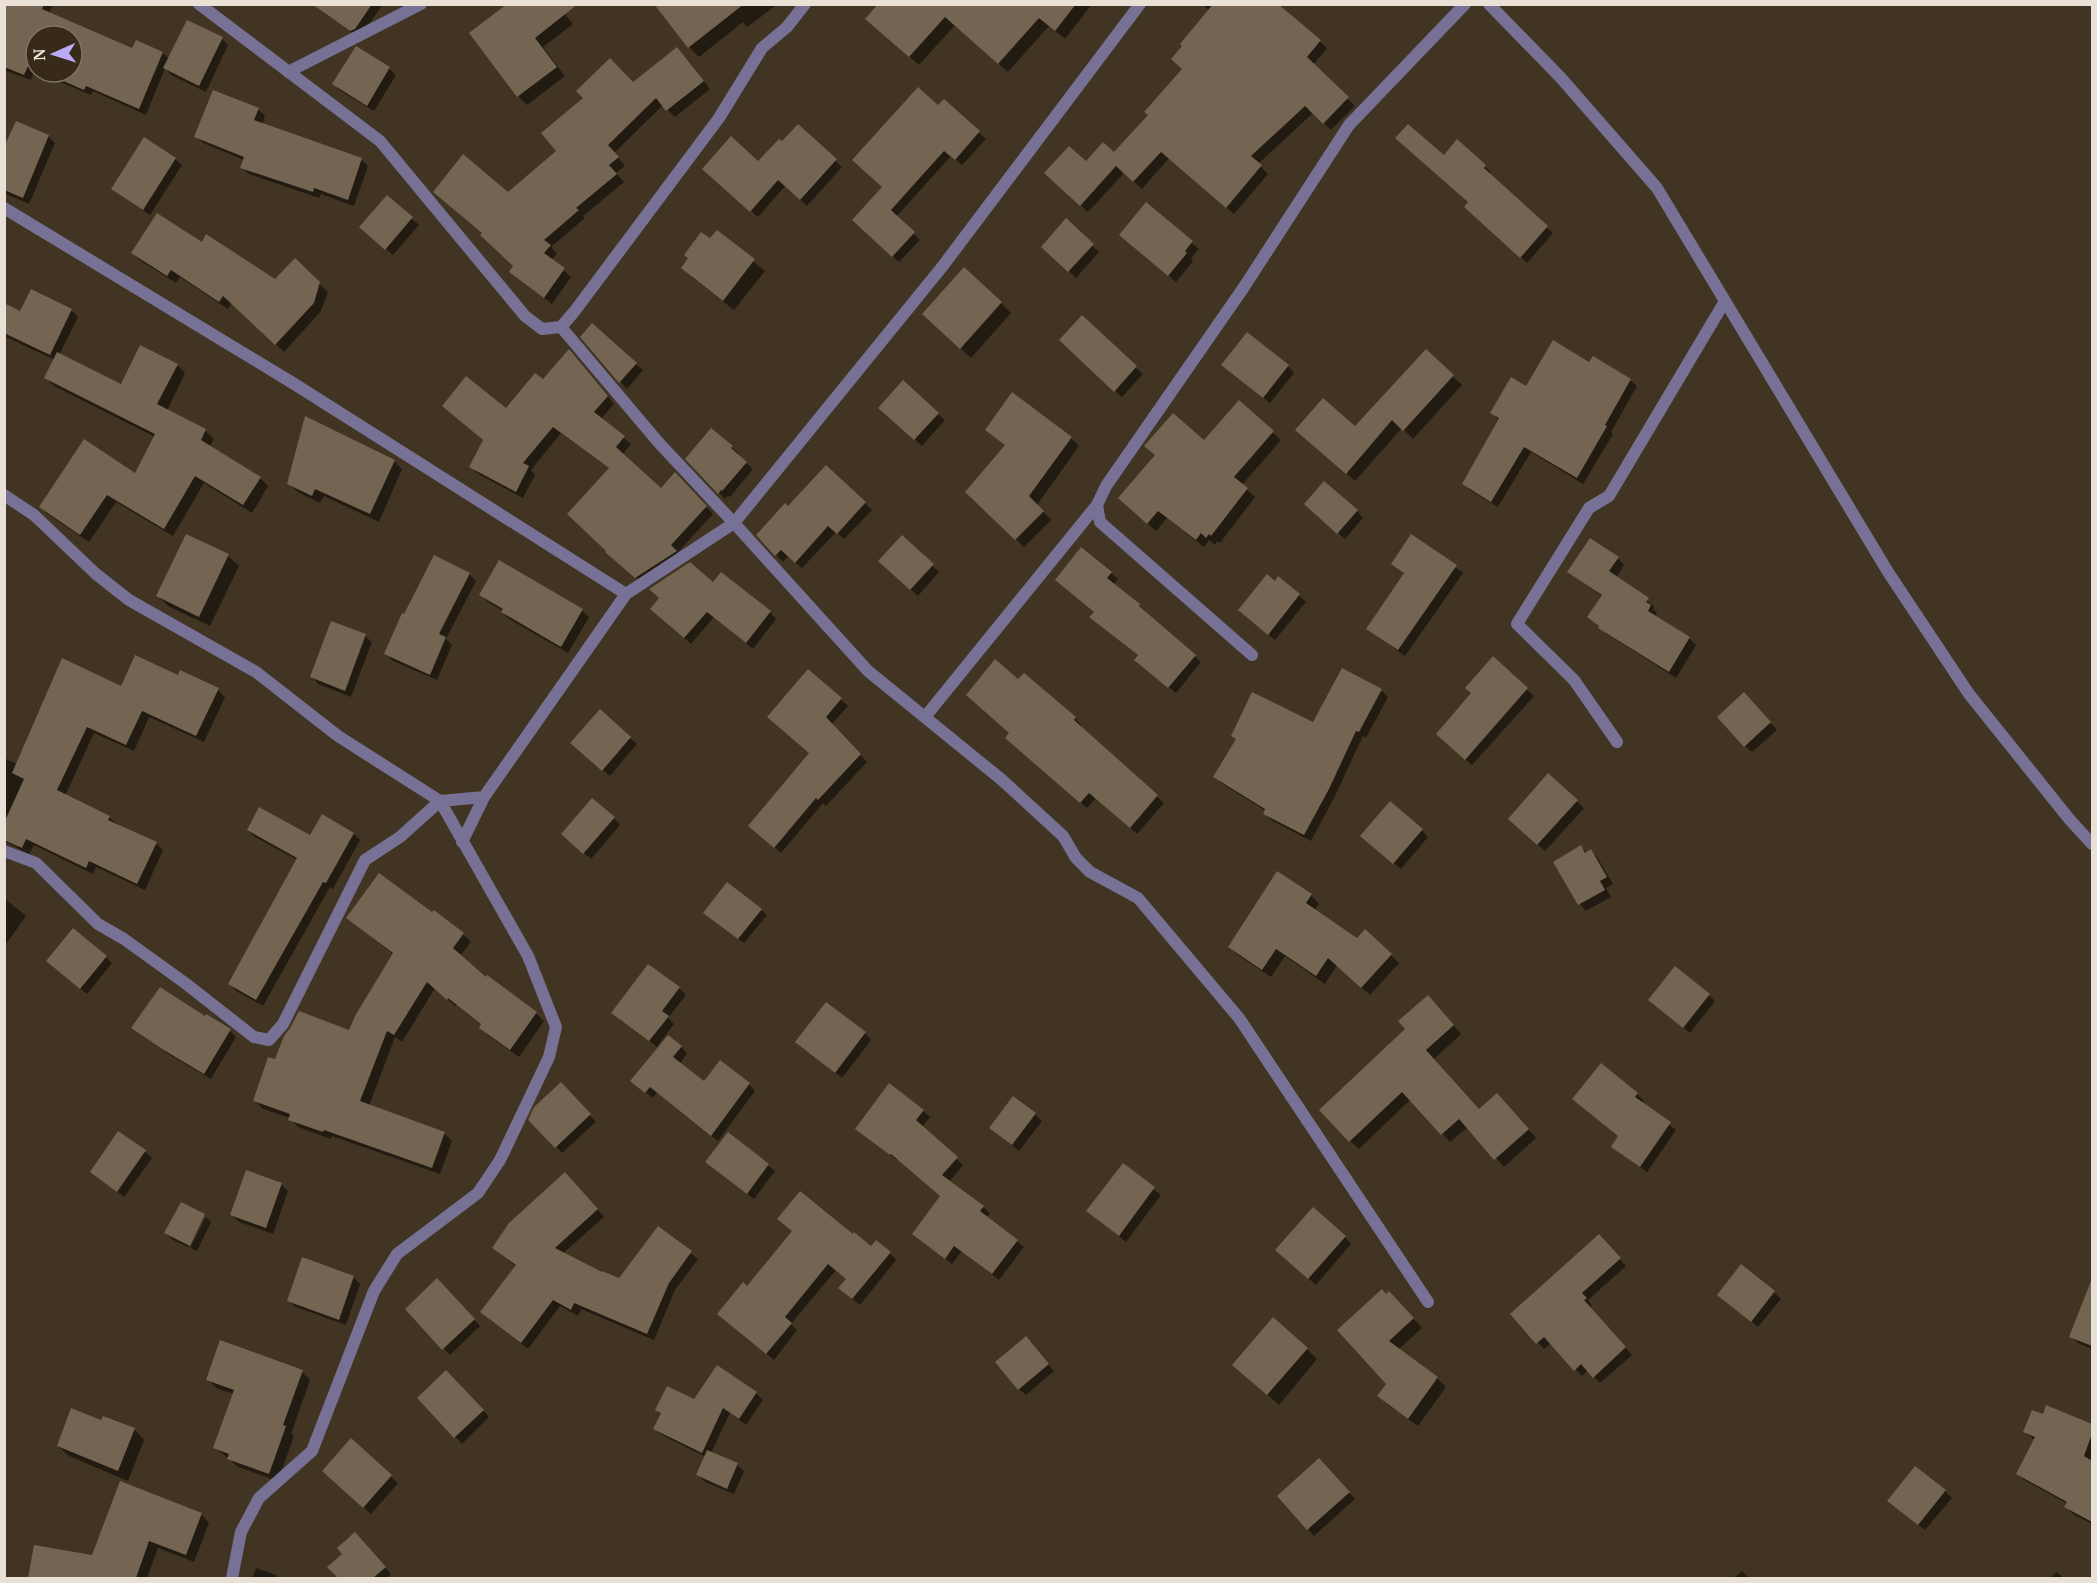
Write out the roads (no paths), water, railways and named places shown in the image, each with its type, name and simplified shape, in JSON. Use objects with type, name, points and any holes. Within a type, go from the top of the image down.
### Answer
[{"type":"street","points":[[199,4],[380,141],[525,316],[542,329],[561,327],[719,118],[762,48],[787,27],[805,4]]},
{"type":"street","points":[[288,72],[421,4]]},
{"type":"street","points":[[462,842],[484,797],[626,594],[734,523],[942,267],[1140,4]]},
{"type":"street","points":[[925,717],[1097,505],[1106,486],[1245,287],[1349,125],[1465,4]]},
{"type":"street","points":[[1489,4],[1561,78],[1657,188],[1888,573],[1963,685],[2092,844]]},
{"type":"street","points":[[4,208],[296,385],[626,594]]},
{"type":"street","points":[[1617,742],[1574,680],[1517,624],[1589,508],[1609,496],[1725,301]]},
{"type":"street","points":[[561,327],[659,443],[868,671],[1002,780],[1063,836],[1076,858],[1090,872],[1138,898],[1239,1018],[1428,1302]]},
{"type":"street","points":[[4,495],[34,515],[96,574],[129,600],[256,672],[338,736],[440,801],[528,956],[556,1027],[549,1056],[500,1160],[478,1193],[397,1254],[374,1291],[312,1451],[259,1498],[241,1533],[232,1578]]},
{"type":"street","points":[[1097,505],[1100,522],[1252,655]]},
{"type":"street","points":[[4,851],[36,863],[98,924],[124,939],[185,983],[254,1037],[269,1040],[283,1024],[365,860],[400,837],[440,801],[484,797]]}]
